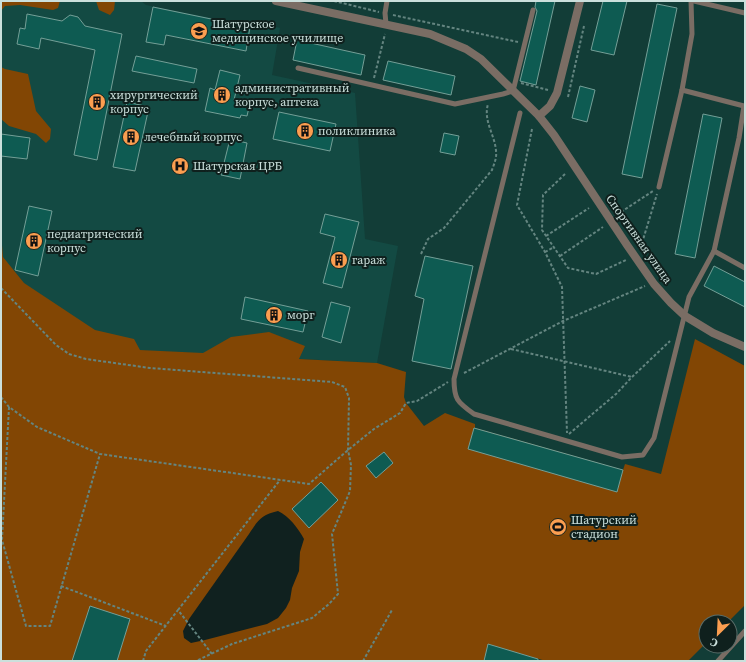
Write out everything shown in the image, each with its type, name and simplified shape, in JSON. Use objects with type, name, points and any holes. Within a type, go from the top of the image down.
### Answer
[{"type":"street","name":"Спортивная улица","points":[[276,1],[430,34],[466,49],[481,59],[539,116],[561,145],[654,284],[671,303],[685,316],[713,333],[745,348]]},
{"type":"street","points":[[539,116],[550,106],[557,93],[580,1]]},
{"type":"lane","points":[[386,24],[385,13],[387,1]]},
{"type":"lane","points":[[659,187],[682,90],[692,34],[693,1],[745,13]]},
{"type":"lane","points":[[298,68],[455,104],[491,97],[513,90],[533,10]]},
{"type":"lane","points":[[520,113],[454,378],[454,393],[460,405],[474,414],[622,457],[643,455],[654,438],[689,297],[714,252],[739,138],[744,106],[682,90]]},
{"type":"lane","points":[[714,252],[745,268]]},
{"type":"lane","points":[[718,661],[745,631]]},
{"type":"path","points":[[334,1],[525,44]]},
{"type":"path","points":[[568,97],[585,23]]},
{"type":"path","points":[[373,85],[386,24]]},
{"type":"path","points":[[516,82],[551,91]]},
{"type":"path","points":[[421,254],[428,239],[444,228],[492,170],[495,162],[496,151],[486,119],[487,106],[491,97]]},
{"type":"path","points":[[532,129],[517,205],[545,252],[562,287],[567,435],[616,394],[681,331]]},
{"type":"path","points":[[565,174],[543,196],[542,230],[568,268],[596,274],[626,260]]},
{"type":"path","points":[[621,212],[659,187]]},
{"type":"path","points":[[642,243],[659,187]]},
{"type":"path","points":[[546,236],[589,208]]},
{"type":"path","points":[[560,256],[603,227]]},
{"type":"path","points":[[545,252],[554,247]]},
{"type":"path","points":[[1,397],[9,407],[37,427],[100,454],[309,484],[374,429],[400,413],[406,402],[418,401],[454,378],[563,321],[645,286]]},
{"type":"path","points":[[1,288],[56,345],[69,354],[86,359],[150,368],[332,382],[345,387],[349,398],[348,450],[351,465],[350,491],[332,534],[338,594],[329,604],[312,618],[232,644],[196,661]]},
{"type":"path","points":[[511,348],[632,377]]},
{"type":"path","points":[[9,407],[2,540],[26,626],[50,626],[100,454]]},
{"type":"path","points":[[142,661],[146,651],[280,480]]},
{"type":"path","points":[[61,586],[166,626]]},
{"type":"path","points":[[178,610],[212,654]]},
{"type":"path","points":[[363,661],[392,610]]},
{"type":"shaded area","name":"Шатурская ЦРБ","points":[[1,1],[141,1],[146,5],[252,26],[259,23],[280,28],[272,75],[355,93],[365,239],[398,246],[377,363],[75,347],[1,272]]},
{"type":"shaded area","points":[[1,1],[60,1],[58,8],[53,10],[20,5],[5,6],[1,11]]},
{"type":"shaded area","points":[[96,1],[115,1],[114,10],[110,15],[99,10]]},
{"type":"shaded area","points":[[1,67],[28,74],[36,111],[51,129],[50,139],[46,143],[36,134],[9,126],[1,119]]},
{"type":"shaded area","points":[[1,233],[3,257],[24,283],[95,330],[134,339],[140,350],[203,353],[231,337],[269,332],[305,346],[299,359],[377,363],[406,372],[404,397],[406,403],[424,426],[445,413],[475,424],[475,428],[623,470],[625,464],[661,474],[695,339],[745,366],[745,605],[736,614],[698,614],[698,651],[688,661],[546,661],[489,645],[484,661],[1,661]]},
{"type":"shaded area","points":[[278,511],[293,523],[304,539],[300,552],[299,571],[286,608],[278,618],[267,624],[191,643],[184,638],[183,631],[189,619],[258,522],[264,516]]},
{"type":"building","points":[[536,1],[555,1],[536,85],[520,81],[537,11],[535,7]]},
{"type":"building","points":[[603,1],[627,1],[614,55],[591,50]]},
{"type":"building","points":[[657,4],[677,8],[642,178],[622,174]]},
{"type":"building","name":"Шатурское медицинское училище","points":[[153,7],[250,27],[246,51],[166,35],[164,45],[146,42]]},
{"type":"building","name":"хирургический корпус","points":[[27,14],[62,21],[70,15],[78,17],[85,26],[122,34],[97,160],[74,155],[95,50],[41,38],[39,49],[17,44],[20,28],[25,29]]},
{"type":"building","points":[[297,40],[365,55],[361,75],[293,60]]},
{"type":"building","points":[[136,56],[197,69],[194,83],[132,71]]},
{"type":"building","points":[[388,61],[455,76],[451,95],[383,80]]},
{"type":"building","name":"административный корпус, аптека","points":[[220,70],[240,75],[234,100],[250,103],[247,116],[241,115],[240,118],[205,111],[210,88],[215,90]]},
{"type":"building","points":[[580,86],[595,90],[587,122],[572,118]]},
{"type":"building","name":"лечебный корпус","points":[[127,102],[149,107],[135,171],[113,167]]},
{"type":"building","name":"поликлиника","points":[[279,112],[336,124],[330,151],[273,139]]},
{"type":"building","points":[[703,114],[722,118],[695,258],[675,254]]},
{"type":"building","points":[[444,133],[459,136],[455,155],[440,152]]},
{"type":"building","points":[[1,134],[30,138],[27,159],[1,156]]},
{"type":"building","points":[[230,139],[247,143],[240,179],[221,175]]},
{"type":"building","name":"педиатрический корпус","points":[[29,206],[52,211],[38,276],[15,270]]},
{"type":"building","name":"гараж","points":[[325,214],[359,222],[342,288],[323,283],[335,237],[320,233]]},
{"type":"building","points":[[425,256],[473,266],[451,369],[412,361],[424,299],[415,296]]},
{"type":"building","points":[[714,266],[745,282],[745,307],[704,286]]},
{"type":"building","name":"морг","points":[[245,297],[308,311],[303,332],[241,319]]},
{"type":"building","points":[[331,302],[350,307],[341,343],[322,337]]},
{"type":"building","points":[[474,428],[623,470],[617,492],[468,449]]},
{"type":"building","points":[[384,452],[393,463],[376,478],[366,466]]},
{"type":"building","points":[[321,482],[338,500],[309,528],[292,509]]},
{"type":"building","points":[[90,606],[130,619],[117,661],[72,661]]},
{"type":"building","points":[[488,644],[538,659],[538,661],[484,661]]},
{"type":"place","name":"Шатурское медицинское училище","points":[[199,31]]},
{"type":"place","name":"административный корпус, аптека","points":[[222,95]]},
{"type":"place","name":"хирургический корпус","points":[[97,102]]},
{"type":"place","name":"поликлиника","points":[[305,131]]},
{"type":"place","name":"лечебный корпус","points":[[131,137]]},
{"type":"place","name":"Шатурская ЦРБ","points":[[180,166]]},
{"type":"place","name":"педиатрический корпус","points":[[34,241]]},
{"type":"place","name":"гараж","points":[[339,260]]},
{"type":"place","name":"морг","points":[[274,315]]},
{"type":"place","name":"Шатурский стадион","points":[[558,527]]}]
